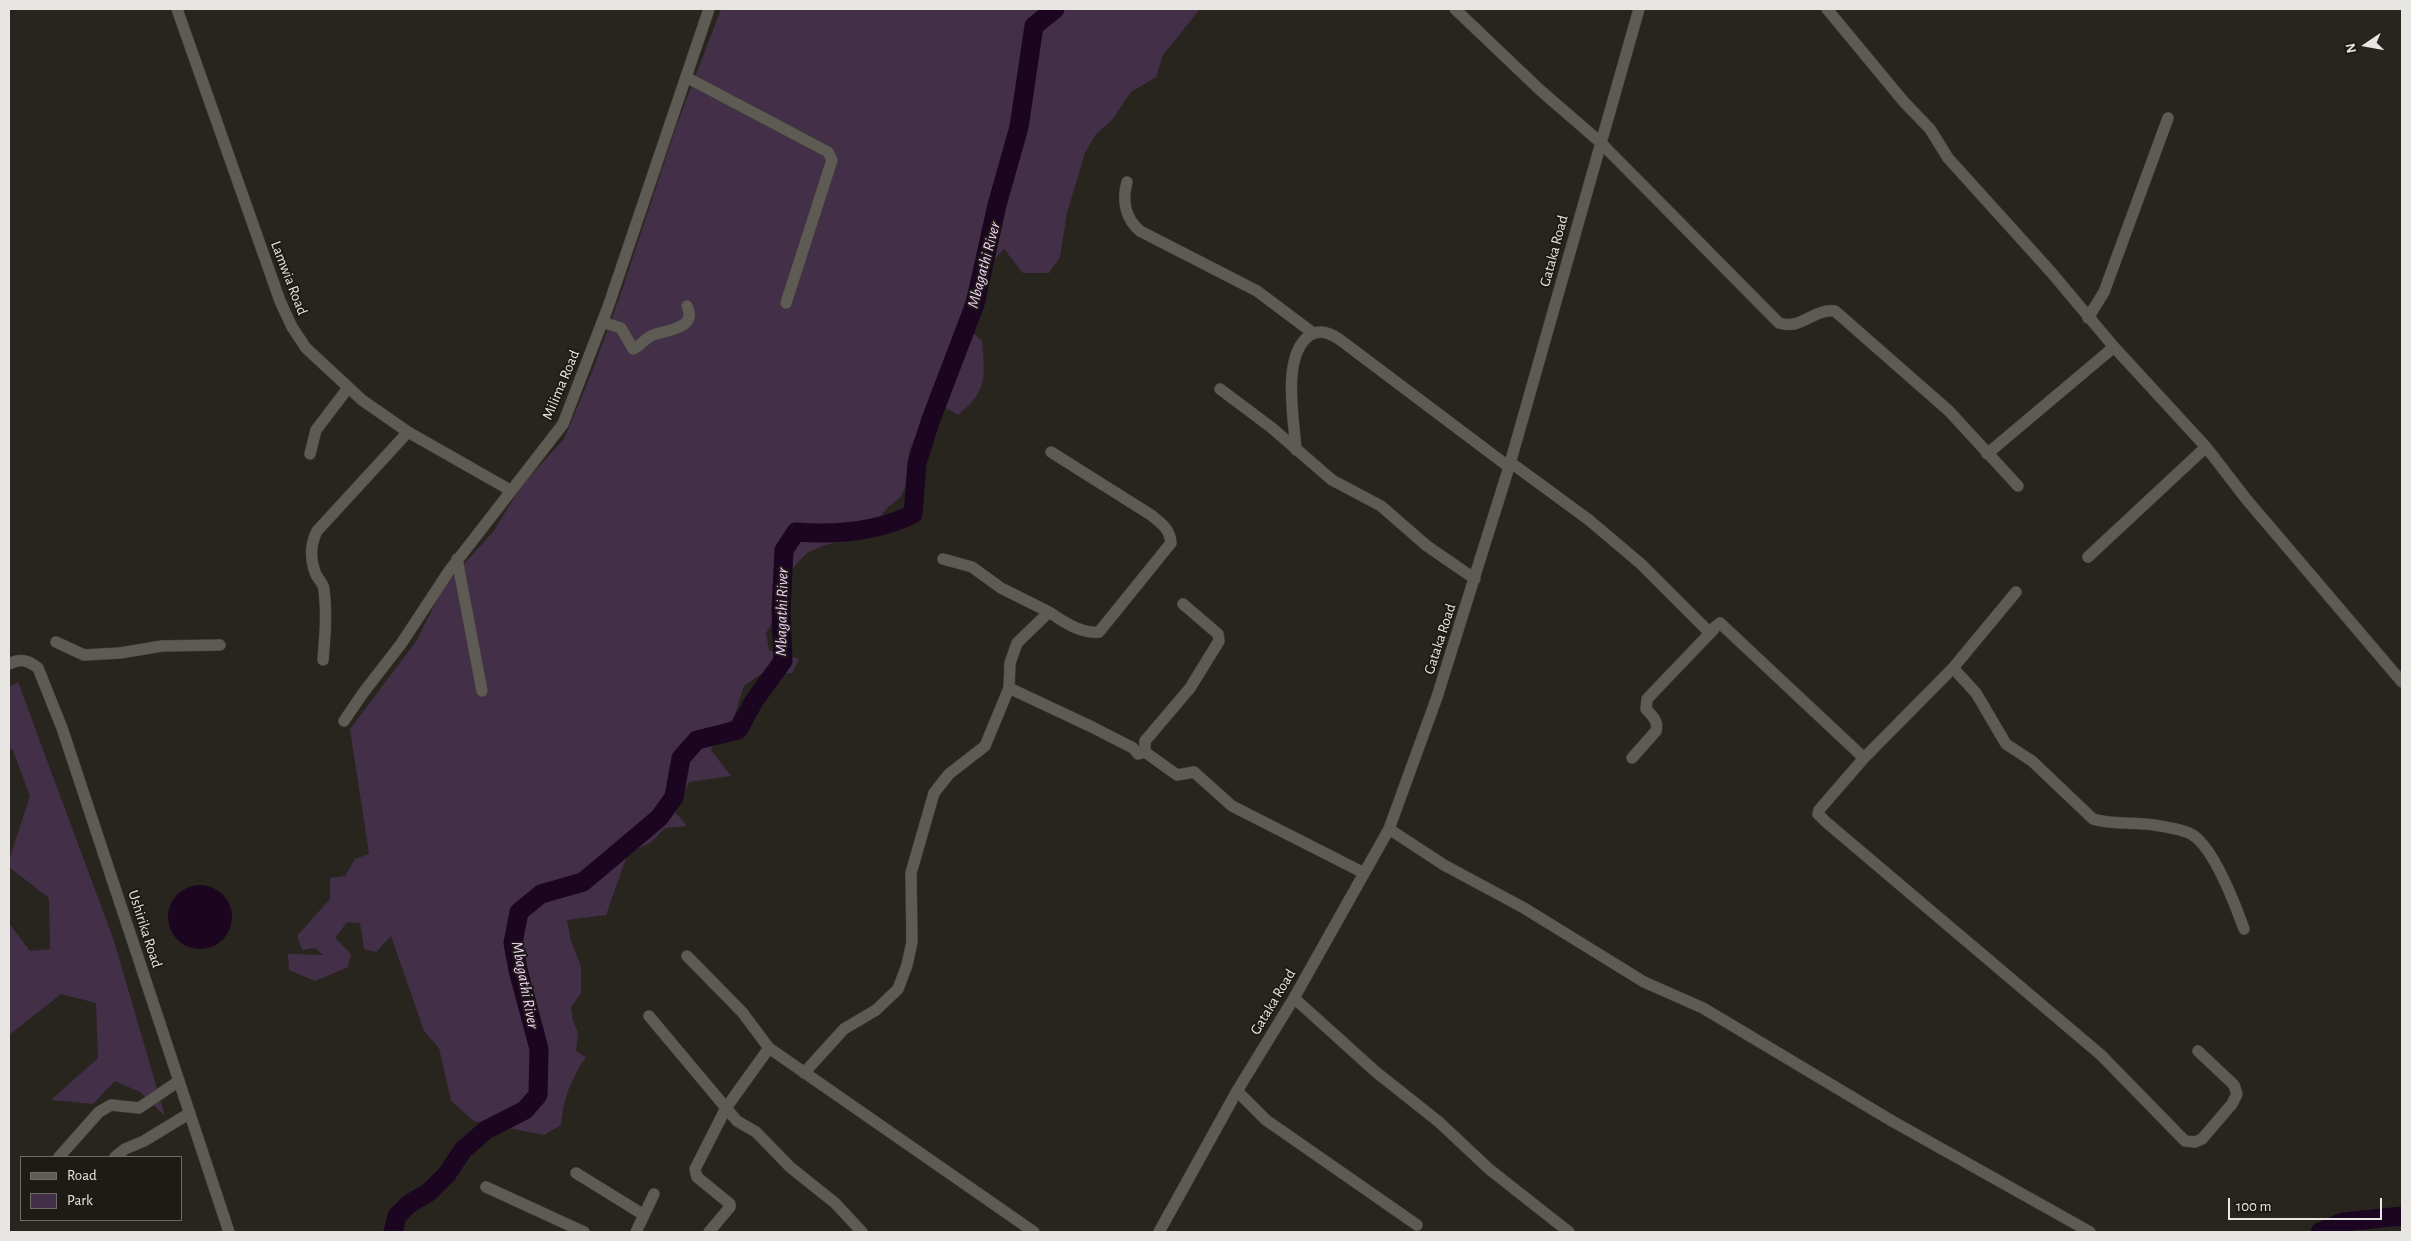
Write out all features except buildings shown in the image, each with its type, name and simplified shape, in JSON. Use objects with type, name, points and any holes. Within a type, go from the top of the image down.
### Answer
[{"type":"street","name":"Lamwia Road","points":[[176,9],[280,301],[292,327],[306,348],[362,400],[408,432],[510,490]]},
{"type":"street","name":"Milima Road","points":[[344,721],[401,644],[457,560],[510,490],[552,441],[563,424],[602,322],[709,9]]},
{"type":"street","points":[[1455,9],[1540,90],[1600,142],[1779,323],[1788,325],[1799,324],[1819,312],[1835,311],[1949,412],[2018,486]]},
{"type":"street","name":"Gataka Road","points":[[1159,1232],[1237,1091],[1294,998],[1389,829],[1437,697],[1475,579],[1510,464],[1639,9]]},
{"type":"street","points":[[1827,9],[1904,102],[1930,129],[1948,158],[2022,238],[2088,318],[2206,447],[2247,500],[2402,682]]},
{"type":"street","points":[[686,77],[828,152],[831,156],[832,160],[786,303]]},
{"type":"street","points":[[2088,318],[2104,292],[2168,118]]},
{"type":"street","points":[[1127,182],[1124,192],[1125,205],[1132,224],[1140,231],[1257,291],[1313,334]]},
{"type":"street","points":[[602,322],[620,328],[633,349],[640,346],[650,336],[682,327],[689,310],[687,306]]},
{"type":"street","points":[[1296,450],[1292,365],[1297,350],[1306,339],[1313,334],[1321,332],[1331,333],[1589,520],[1641,564],[1709,632],[1720,623]]},
{"type":"street","points":[[1987,454],[2114,347]]},
{"type":"street","points":[[310,454],[316,430],[348,388]]},
{"type":"street","points":[[1220,389],[1332,480],[1381,506],[1427,546],[1475,579]]},
{"type":"street","points":[[324,660],[326,614],[324,587],[315,573],[310,552],[311,542],[317,531],[408,432]]},
{"type":"street","points":[[2088,557],[2206,447]]},
{"type":"street","points":[[943,559],[972,567],[1002,588],[1049,612],[1067,624],[1090,633],[1099,632],[1171,543],[1170,533],[1151,515],[1051,452]]},
{"type":"street","points":[[457,560],[482,691]]},
{"type":"street","points":[[2016,592],[1952,668],[1820,806],[1818,814],[2100,1055],[2185,1141],[2195,1142],[2202,1138],[2232,1104],[2237,1094],[2234,1086],[2198,1052]]},
{"type":"street","points":[[1145,752],[1145,741],[1190,688],[1219,641],[1218,634],[1183,604]]},
{"type":"street","points":[[804,1073],[844,1030],[876,1010],[898,988],[907,965],[912,942],[911,873],[934,793],[949,774],[985,746],[1009,688],[1010,663],[1016,643],[1049,612]]},
{"type":"street","points":[[1720,623],[1864,758]]},
{"type":"street","points":[[1632,758],[1656,731],[1657,722],[1646,709],[1647,699],[1720,623]]},
{"type":"street","points":[[56,642],[84,655],[120,653],[162,646],[220,645]]},
{"type":"street","name":"Ushirika Road","points":[[9,664],[23,660],[30,662],[38,668],[62,728],[229,1232]]},
{"type":"street","points":[[1952,668],[1964,678],[1981,699],[2006,744],[2032,761],[2093,819],[2155,825],[2188,832],[2197,837],[2229,889],[2244,929]]},
{"type":"street","points":[[1009,688],[1092,727],[1133,748],[1138,754],[1145,752]]},
{"type":"street","points":[[1145,752],[1177,775],[1194,772],[1232,806],[1364,873]]},
{"type":"street","points":[[1389,829],[1444,865],[1524,908],[1644,982],[1703,1008],[1892,1121],[2090,1232]]},
{"type":"street","points":[[688,956],[742,1012],[769,1048],[1034,1232]]},
{"type":"street","points":[[1294,998],[1376,1072],[1438,1122],[1490,1169],[1569,1232]]},
{"type":"street","points":[[649,1016],[737,1121],[756,1132],[790,1167],[835,1203],[862,1232]]},
{"type":"street","points":[[708,1232],[730,1204],[697,1176],[694,1169],[726,1108],[769,1048]]},
{"type":"street","points":[[61,1156],[99,1112],[111,1106],[139,1108],[180,1081]]},
{"type":"street","points":[[1237,1091],[1266,1120],[1417,1226]]},
{"type":"street","points":[[116,1156],[125,1149],[144,1141],[190,1113]]},
{"type":"street","points":[[576,1173],[644,1215]]},
{"type":"street","points":[[486,1187],[584,1232]]},
{"type":"street","points":[[636,1232],[654,1194]]},
{"type":"green space","points":[[721,9],[1200,9],[1163,55],[1156,77],[1131,92],[1112,120],[1096,134],[1085,153],[1067,213],[1060,257],[1049,273],[1023,273],[1004,249],[969,288],[960,321],[982,341],[984,364],[980,390],[975,398],[958,415],[931,399],[909,452],[910,477],[900,498],[887,508],[865,535],[825,545],[807,553],[790,571],[787,599],[766,633],[769,650],[799,659],[792,673],[761,674],[744,686],[733,720],[719,726],[711,750],[731,776],[689,782],[683,794],[665,800],[687,826],[665,828],[650,843],[628,853],[606,915],[567,920],[571,941],[581,966],[581,993],[571,1007],[573,1021],[578,1032],[576,1051],[586,1057],[576,1073],[569,1090],[561,1125],[544,1135],[474,1121],[451,1101],[439,1048],[424,1031],[391,936],[376,952],[364,949],[360,923],[347,922],[335,938],[351,954],[348,967],[315,981],[289,970],[288,954],[323,955],[315,948],[302,950],[297,936],[330,899],[330,878],[345,876],[355,859],[369,854],[350,729],[417,640],[444,586],[493,532],[522,485],[564,439],[592,372],[621,293],[676,127]]},
{"type":"green space","points":[[18,682],[114,941],[165,1116],[140,1092],[115,1081],[93,1104],[51,1100],[98,1058],[96,1003],[61,994],[9,1035],[9,923],[30,951],[50,949],[49,898],[9,867],[9,860],[30,796],[12,748],[9,752],[9,687]]},
{"type":"shaded area","points":[[200,885],[218,891],[226,899],[232,917],[226,935],[218,943],[200,949],[182,943],[174,935],[168,917],[174,899],[182,891]]},
{"type":"waterway","name":"Mbagathi River","points":[[393,1232],[397,1216],[409,1204],[429,1192],[447,1174],[463,1150],[486,1130],[525,1110],[538,1095],[539,1049],[518,970],[513,943],[519,912],[541,894],[583,882],[659,818],[674,797],[681,758],[697,740],[738,730],[754,701],[783,661],[781,611],[784,550],[796,532],[856,531],[885,525],[913,514],[917,463],[930,422],[975,304],[997,205],[1019,127],[1034,26],[1055,9]]},
{"type":"waterway","points":[[2320,1232],[2343,1222],[2402,1216]]}]
